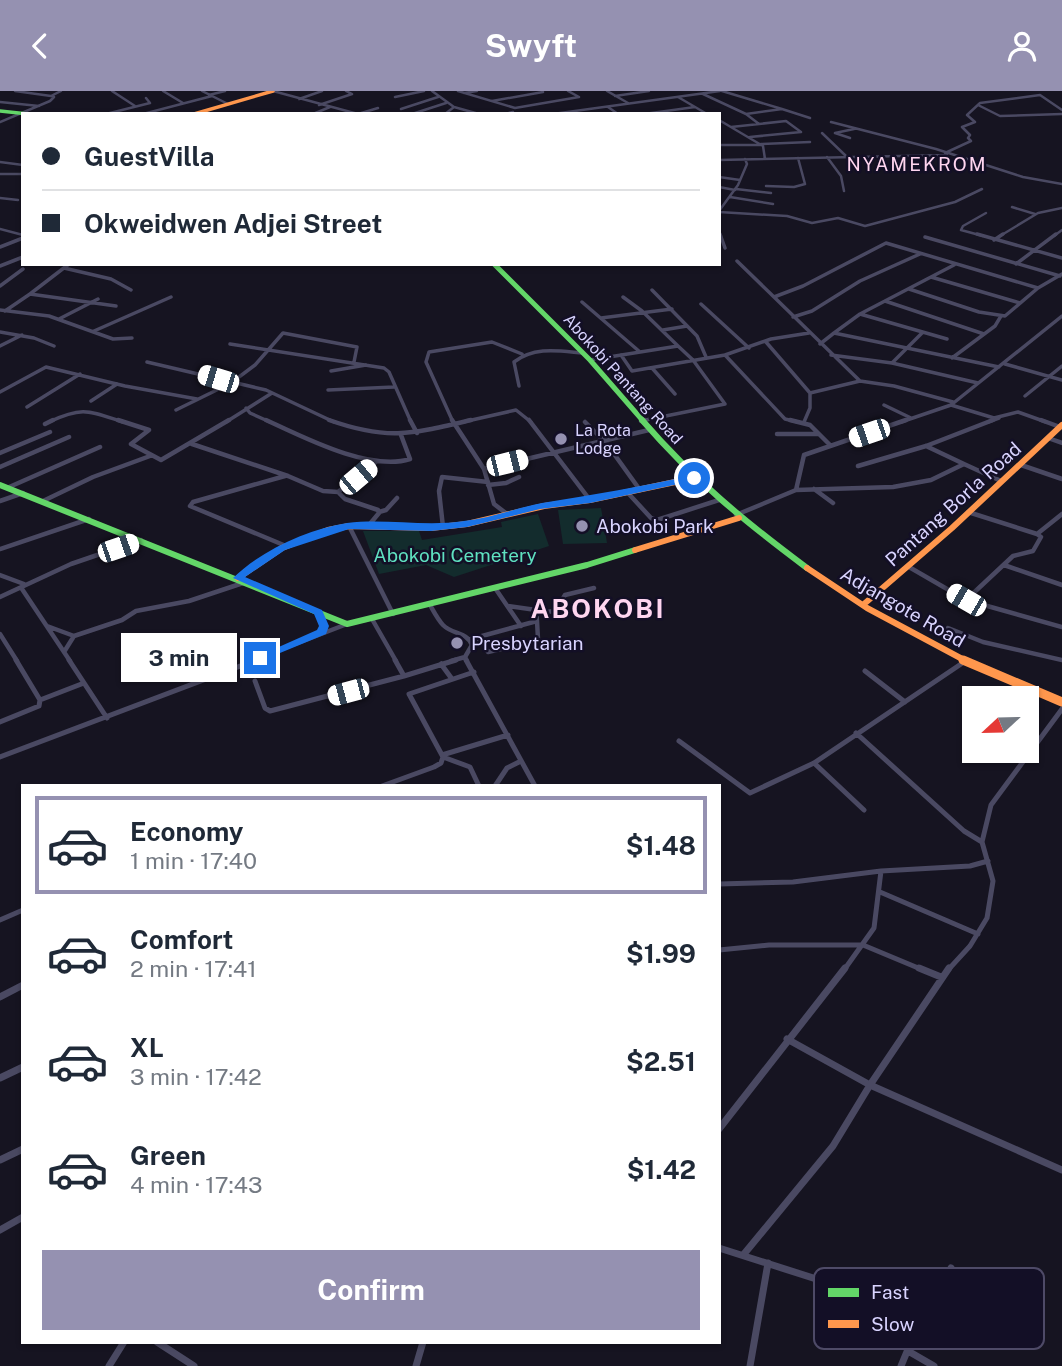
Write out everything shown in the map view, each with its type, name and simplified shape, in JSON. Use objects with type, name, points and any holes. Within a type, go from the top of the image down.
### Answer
[{"type":"street","points":[[15,91],[14,93],[51,96],[61,91]]},
{"type":"street","points":[[113,91],[135,106]]},
{"type":"street","points":[[163,91],[183,103]]},
{"type":"street","points":[[202,91],[228,104]]},
{"type":"street","points":[[149,112],[225,91]]},
{"type":"street","points":[[201,112],[273,91],[350,112]]},
{"type":"street","points":[[299,99],[323,91]]},
{"type":"street","points":[[319,105],[352,94],[346,91]]},
{"type":"street","points":[[395,97],[424,91]]},
{"type":"street","points":[[432,91],[446,103],[473,112]]},
{"type":"street","points":[[458,91],[515,108],[579,97],[568,91]]},
{"type":"street","points":[[464,93],[477,91]]},
{"type":"street","points":[[607,91],[628,103]]},
{"type":"street","points":[[615,96],[649,91]]},
{"type":"street","points":[[568,112],[721,91],[810,118]]},
{"type":"street","points":[[489,101],[543,92]]},
{"type":"street","points":[[702,94],[746,114],[759,124]]},
{"type":"street","points":[[28,112],[53,99],[51,96]]},
{"type":"street","points":[[945,153],[971,141],[968,138],[970,135],[961,127],[975,122],[967,115],[978,105],[1040,96],[1062,112]]},
{"type":"street","points":[[114,112],[150,103],[146,97]]},
{"type":"street","points":[[401,109],[438,97]]},
{"type":"street","points":[[678,97],[704,112]]},
{"type":"street","points":[[0,102],[39,106]]},
{"type":"street","points":[[418,112],[446,103]]},
{"type":"street","points":[[978,105],[1000,116],[1062,112]]},
{"type":"street","points":[[318,112],[330,107]]},
{"type":"street","points":[[447,112],[454,107]]},
{"type":"street","points":[[608,107],[615,112]]},
{"type":"street","points":[[659,112],[695,107]]},
{"type":"street","points":[[365,112],[378,108]]},
{"type":"street","points":[[127,109],[136,112]]},
{"type":"street","points":[[746,114],[782,109]]},
{"type":"street","points":[[0,111],[21,113]]},
{"type":"street","points":[[0,122],[21,115]]},
{"type":"street","points":[[721,121],[761,144],[765,159]]},
{"type":"street","points":[[732,127],[788,122],[802,131],[750,137]]},
{"type":"street","points":[[831,122],[1023,177],[1062,184]]},
{"type":"street","points":[[850,138],[834,134],[857,128]]},
{"type":"street","points":[[822,133],[847,157]]},
{"type":"street","points":[[721,145],[810,142]]},
{"type":"street","points":[[721,160],[950,155]]},
{"type":"street","points":[[827,157],[841,176],[844,191]]},
{"type":"street","points":[[766,186],[794,187],[805,184],[798,158]]},
{"type":"street","points":[[721,208],[746,170],[745,159]]},
{"type":"street","points":[[0,162],[21,166]]},
{"type":"street","points":[[0,174],[21,174]]},
{"type":"street","points":[[0,180],[9,175]]},
{"type":"street","points":[[721,177],[740,180]]},
{"type":"street","points":[[1050,182],[1062,178]]},
{"type":"street","points":[[721,187],[771,193]]},
{"type":"street","points":[[721,211],[787,216],[812,223],[838,218],[865,226],[955,202],[982,190]]},
{"type":"street","points":[[730,197],[773,204]]},
{"type":"street","points":[[0,198],[21,200]]},
{"type":"street","points":[[1012,207],[1035,214]]},
{"type":"street","points":[[994,240],[1035,214],[1062,208]]},
{"type":"street","points":[[986,213],[960,228],[964,232],[1062,258]]},
{"type":"street","points":[[0,229],[21,236]]},
{"type":"street","points":[[1016,264],[1062,230]]},
{"type":"street","points":[[721,237],[725,248]]},
{"type":"street","points":[[925,237],[1061,275]]},
{"type":"street","points":[[0,247],[21,238]]},
{"type":"street","points":[[774,297],[792,291],[884,243],[1038,288]]},
{"type":"street","points":[[793,317],[811,311],[860,281],[920,254]]},
{"type":"street","points":[[0,266],[21,258]]},
{"type":"street","points":[[737,261],[860,381]]},
{"type":"street","points":[[820,344],[860,314],[954,265]]},
{"type":"street","points":[[3,311],[66,266]]},
{"type":"street","name":"Abokobi Pantang Road","points":[[496,266],[590,360],[649,431],[694,478],[737,517]]},
{"type":"street","points":[[64,268],[111,279],[131,290]]},
{"type":"street","points":[[0,286],[23,269]]},
{"type":"street","points":[[909,289],[969,309],[1002,316],[1008,315],[1038,288],[1061,275]]},
{"type":"street","points":[[931,277],[1020,303]]},
{"type":"street","points":[[652,290],[701,342],[706,357]]},
{"type":"street","points":[[30,294],[116,306]]},
{"type":"street","points":[[93,331],[171,297]]},
{"type":"street","points":[[623,297],[663,330],[693,360],[725,404],[641,421]]},
{"type":"street","points":[[59,319],[98,299]]},
{"type":"street","points":[[885,301],[984,334]]},
{"type":"street","points":[[582,302],[640,352]]},
{"type":"street","points":[[701,304],[749,348]]},
{"type":"street","points":[[601,318],[672,309]]},
{"type":"street","points":[[3,311],[59,319],[122,340],[132,338]]},
{"type":"street","points":[[860,314],[947,339]]},
{"type":"street","points":[[952,358],[984,334],[1002,316]]},
{"type":"street","points":[[796,490],[802,457],[952,404],[1062,316]]},
{"type":"street","points":[[663,330],[687,326]]},
{"type":"street","points":[[0,332],[22,335],[54,346]]},
{"type":"street","points":[[892,363],[923,332]]},
{"type":"street","points":[[176,410],[231,383],[255,365],[281,335],[288,333],[357,347],[354,362]]},
{"type":"street","points":[[621,355],[630,371],[725,355],[781,337],[809,333]]},
{"type":"street","points":[[834,333],[999,367]]},
{"type":"street","points":[[0,346],[22,335]]},
{"type":"street","points":[[507,514],[494,504],[484,469],[454,425],[426,362],[429,352],[496,342],[522,354],[549,350],[583,353]]},
{"type":"street","points":[[766,342],[810,393],[811,404],[804,422]]},
{"type":"street","points":[[230,344],[354,362],[387,370],[416,432]]},
{"type":"street","points":[[590,360],[678,346]]},
{"type":"street","points":[[519,386],[514,362],[522,354]]},
{"type":"street","points":[[725,355],[785,419],[804,422],[830,445]]},
{"type":"street","points":[[831,355],[892,363],[978,383]]},
{"type":"street","points":[[147,362],[271,393],[317,417],[357,430],[401,435],[516,410],[530,421],[590,500]]},
{"type":"street","points":[[1004,364],[1062,380]]},
{"type":"street","points":[[331,371],[369,365]]},
{"type":"street","points":[[1026,396],[1033,387],[1062,366]]},
{"type":"street","points":[[0,392],[42,368],[197,399]]},
{"type":"street","points":[[652,368],[675,394]]},
{"type":"street","points":[[27,407],[80,374]]},
{"type":"street","points":[[810,393],[860,381],[894,386],[999,418]]},
{"type":"street","points":[[91,401],[117,384]]},
{"type":"street","points":[[328,390],[394,387]]},
{"type":"street","points":[[46,424],[73,411],[102,414],[149,431],[131,443],[161,460],[192,444],[271,393]]},
{"type":"street","points":[[884,405],[911,418]]},
{"type":"street","points":[[246,408],[250,413],[300,437],[377,461],[400,464],[410,459],[401,435]]},
{"type":"street","points":[[858,466],[926,446],[1018,412],[1061,426]]},
{"type":"street","points":[[585,422],[603,440],[639,490]]},
{"type":"street","name":"Pantang Borla Road","points":[[864,604],[909,567],[1061,426]]},
{"type":"street","points":[[484,469],[649,431]]},
{"type":"street","points":[[0,453],[50,432]]},
{"type":"street","points":[[777,434],[818,434]]},
{"type":"street","points":[[0,467],[69,437]]},
{"type":"street","points":[[1048,438],[1062,443]]},
{"type":"street","points":[[192,444],[288,476],[323,491],[338,492],[345,499],[379,512]]},
{"type":"street","points":[[926,446],[1001,481]]},
{"type":"street","points":[[4,486],[100,447]]},
{"type":"street","points":[[43,501],[150,456]]},
{"type":"street","points":[[338,492],[377,461]]},
{"type":"street","points":[[0,757],[107,719],[348,624],[594,563],[737,517],[796,490],[894,487],[931,479],[964,464]]},
{"type":"street","points":[[1021,465],[1062,479]]},
{"type":"street","points":[[286,547],[190,504],[288,476]]},
{"type":"street","points":[[443,527],[439,491],[442,477],[488,484],[506,483],[519,477]]},
{"type":"street","points":[[238,578],[286,547],[328,530],[369,524],[443,527],[694,478]]},
{"type":"street","points":[[4,486],[348,624]]},
{"type":"street","points":[[814,489],[833,503]]},
{"type":"street","points":[[0,501],[23,493]]},
{"type":"street","points":[[628,493],[651,518],[657,520],[719,500]]},
{"type":"street","points":[[369,524],[397,498]]},
{"type":"street","points":[[966,600],[1019,553],[1033,551],[1041,537],[968,512]]},
{"type":"street","points":[[1037,534],[1055,516],[1062,514]]},
{"type":"street","name":"Adjangote Road","points":[[737,517],[818,576],[964,661],[1062,702]]},
{"type":"street","points":[[0,549],[89,519]]},
{"type":"street","points":[[349,526],[366,554],[375,583],[393,614]]},
{"type":"street","points":[[0,597],[71,564],[142,540]]},
{"type":"street","points":[[1004,565],[1062,585]]},
{"type":"street","points":[[909,567],[966,600],[1062,627]]},
{"type":"street","points":[[0,575],[23,586],[107,719]]},
{"type":"street","points":[[47,626],[74,636],[122,620],[136,611],[189,601],[247,582]]},
{"type":"street","points":[[495,588],[521,626]]},
{"type":"street","points":[[508,606],[517,605],[537,613],[557,611],[561,608],[565,595],[594,588]]},
{"type":"street","points":[[256,681],[265,708],[270,711],[466,657],[472,645],[471,639],[465,633],[446,628],[430,605]]},
{"type":"street","points":[[319,612],[324,621],[322,632]]},
{"type":"street","points":[[478,638],[488,652],[535,641],[538,639],[537,613]]},
{"type":"street","points":[[372,619],[404,676]]},
{"type":"street","points":[[471,639],[537,621]]},
{"type":"street","points":[[948,628],[983,642],[1062,660]]},
{"type":"street","points":[[0,634],[40,700],[39,706],[0,722]]},
{"type":"street","points":[[64,652],[74,636]]},
{"type":"street","points":[[0,655],[9,652]]},
{"type":"street","points":[[466,657],[534,784]]},
{"type":"street","points":[[679,741],[750,793],[814,763],[964,661]]},
{"type":"street","points":[[442,664],[452,679]]},
{"type":"street","points":[[865,671],[905,702]]},
{"type":"street","points":[[474,672],[409,694],[443,756],[470,767],[478,784]]},
{"type":"street","points":[[40,700],[84,683]]},
{"type":"street","points":[[1052,698],[1062,697]]},
{"type":"street","points":[[744,1254],[833,1146],[942,977],[988,918],[993,881],[982,842],[991,806],[1062,709]]},
{"type":"street","points":[[856,733],[964,831],[982,842]]},
{"type":"street","points":[[443,756],[508,735]]},
{"type":"street","points":[[387,784],[434,767],[441,763],[443,756]]},
{"type":"street","points":[[496,784],[507,768],[522,761]]},
{"type":"street","points":[[814,763],[864,810]]},
{"type":"street","points":[[721,884],[793,883],[881,871],[970,866],[988,861]]},
{"type":"street","points":[[721,1126],[874,928],[881,871]]},
{"type":"street","points":[[880,892],[978,934]]},
{"type":"street","points":[[0,920],[21,911]]},
{"type":"street","points":[[721,950],[769,945],[863,945],[942,977]]},
{"type":"street","points":[[0,996],[21,986]]},
{"type":"street","points":[[787,1039],[870,1085],[1062,1170]]},
{"type":"street","points":[[0,1078],[21,1068]]},
{"type":"street","points":[[0,1160],[21,1150]]},
{"type":"street","points":[[0,1230],[21,1218]]},
{"type":"street","points":[[721,1248],[814,1278]]},
{"type":"street","points":[[750,1366],[768,1263]]},
{"type":"street","points":[[109,1366],[123,1344]]},
{"type":"street","points":[[161,1344],[194,1366]]},
{"type":"street","points":[[416,1366],[422,1344]]},
{"type":"street","points":[[901,1366],[908,1351],[934,1366]]},
{"type":"green space","name":"Abokobi Park","points":[[601,508],[607,543],[563,544],[558,510]]},
{"type":"green space","name":"Abokobi Cemetery","points":[[538,514],[549,546],[454,577],[426,565],[379,574],[363,531],[419,531],[422,540],[502,527],[501,522]]},
{"type":"traffic: fast","points":[[0,111],[21,113]]},
{"type":"traffic: fast","points":[[496,266],[590,360],[675,458],[739,518],[807,568]]},
{"type":"traffic: fast","points":[[0,485],[347,624],[587,565],[635,550]]},
{"type":"traffic: slow","points":[[201,112],[273,91]]},
{"type":"traffic: slow","points":[[864,604],[952,528],[1062,425]]},
{"type":"traffic: slow","points":[[238,578],[282,548],[328,530],[349,526],[431,528],[467,524],[544,506],[590,500],[694,478]]},
{"type":"traffic: slow","points":[[635,550],[739,518]]},
{"type":"traffic: slow","points":[[807,568],[867,608],[930,644],[1062,702]]},
{"type":"place","name":"La Rota Lodge","points":[[561,439]]},
{"type":"place","name":"Abokobi Park","points":[[582,526]]},
{"type":"place","name":"Presbytarian","points":[[457,643]]},
{"type":"district","name":"NYAMEKROM","points":[[917,164]]},
{"type":"district","name":"ABOKOBI","points":[[598,608]]},
{"type":"route","points":[[260,658],[322,632],[324,626],[319,612],[238,578],[282,548],[328,530],[349,526],[369,524],[431,528],[467,524],[540,506],[618,495],[694,478]]}]
